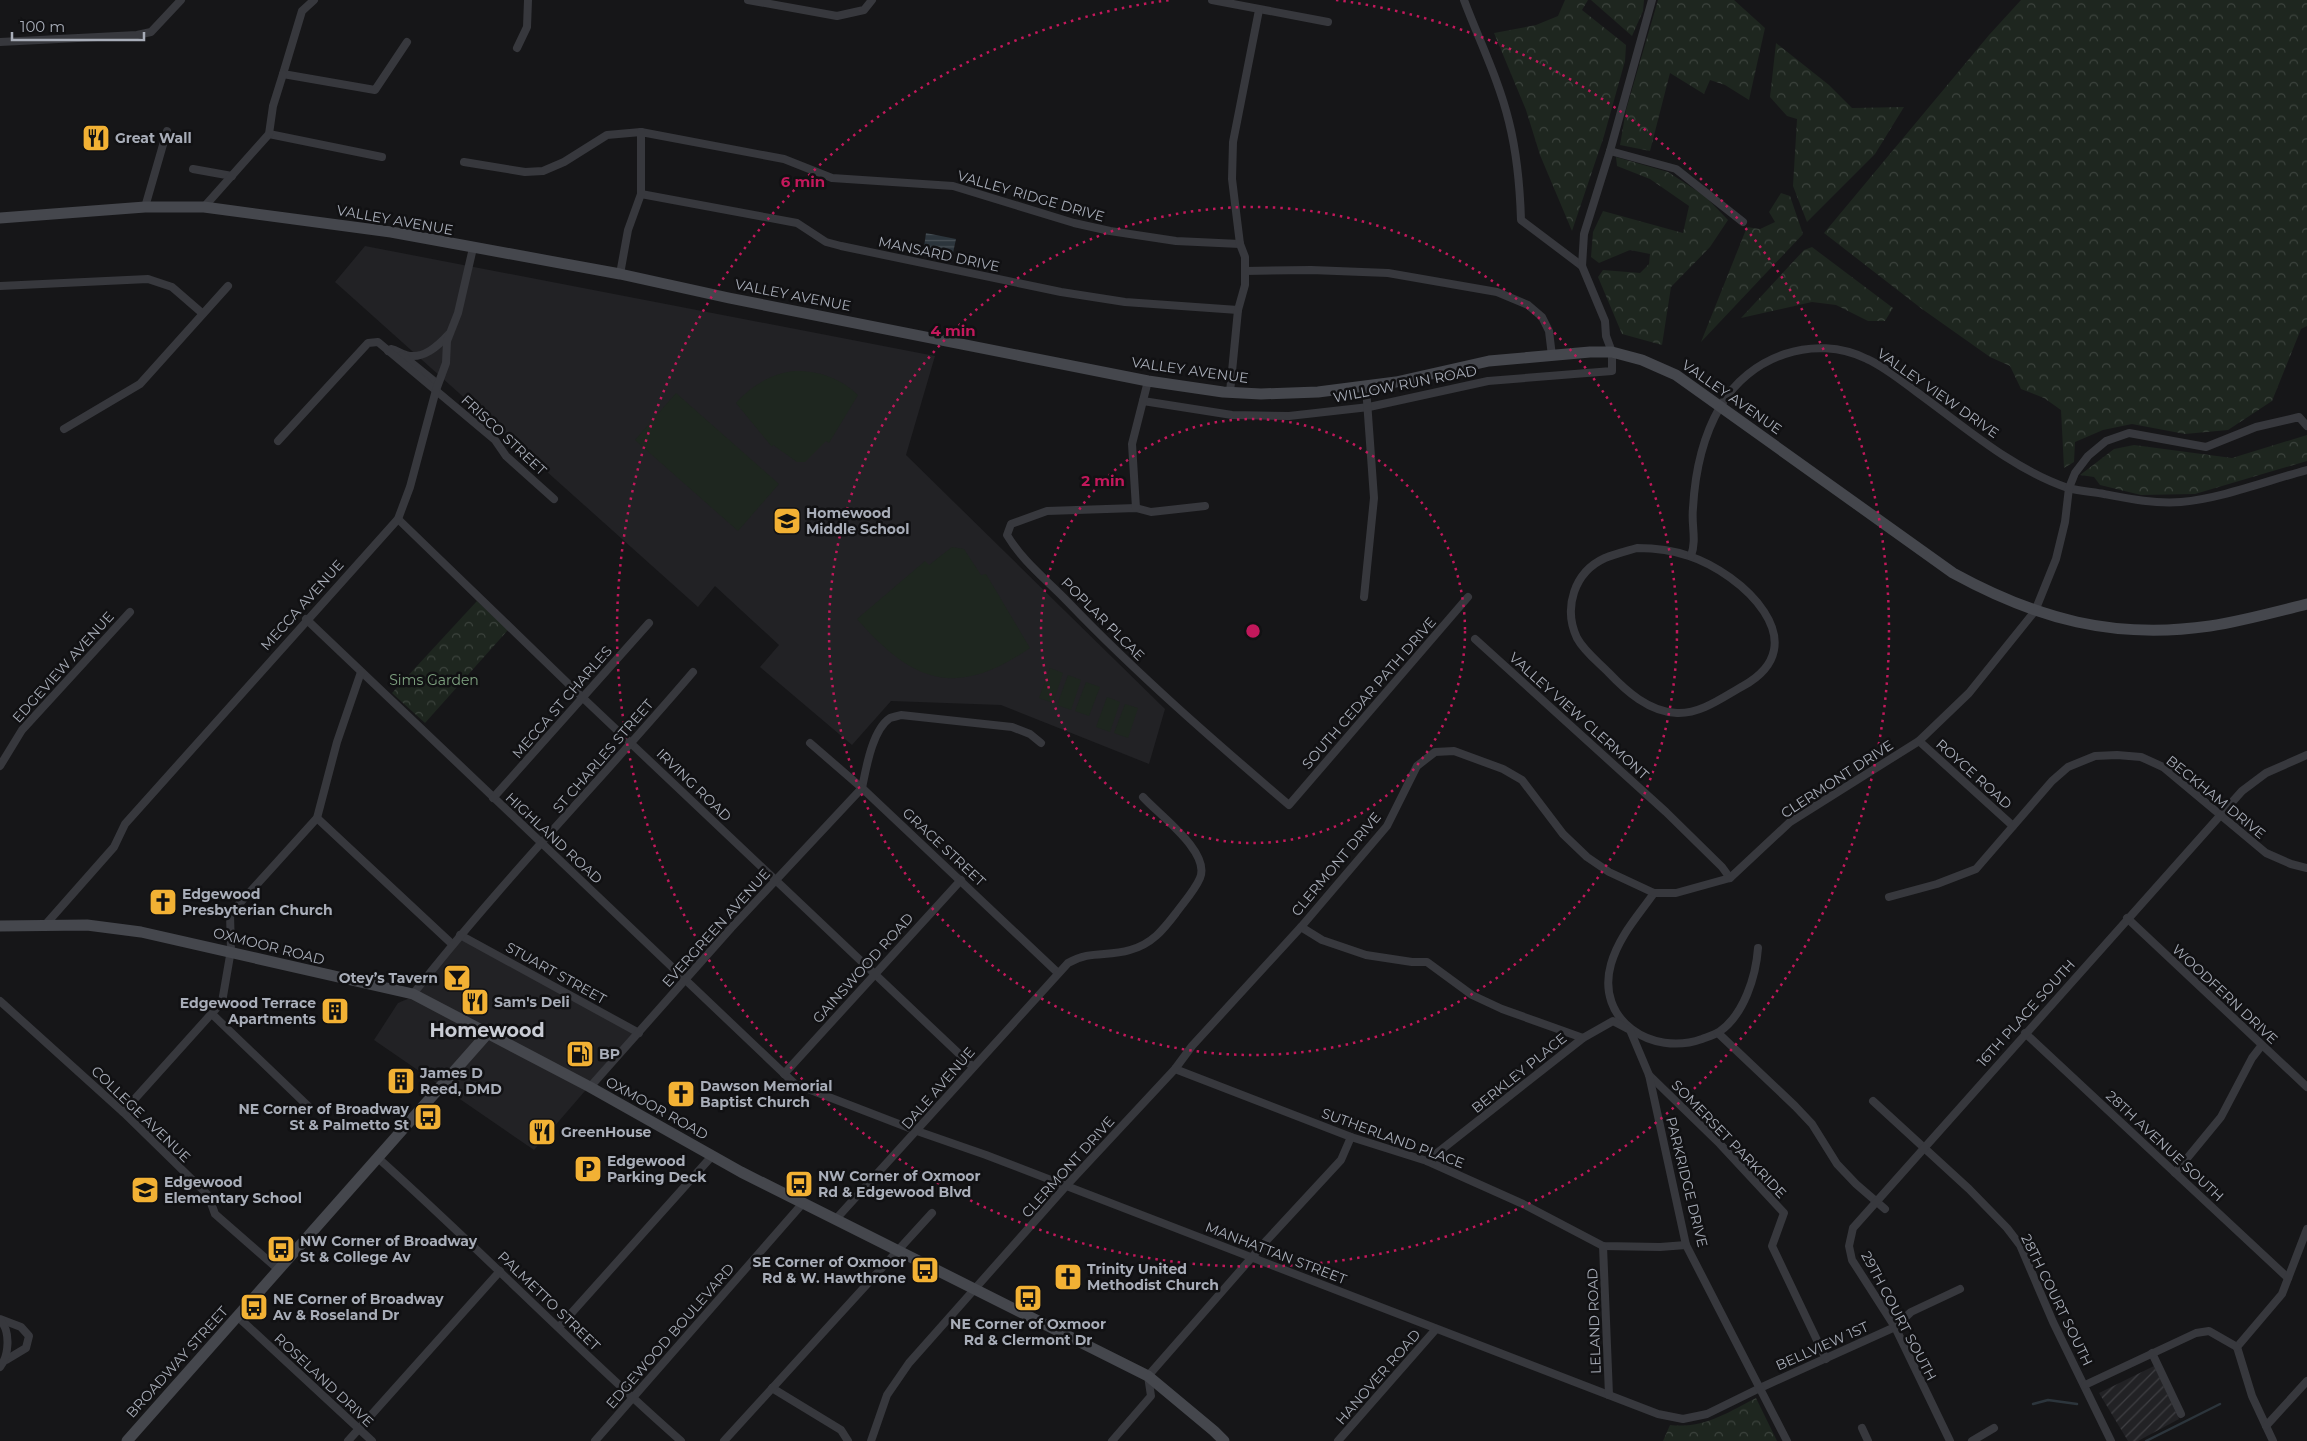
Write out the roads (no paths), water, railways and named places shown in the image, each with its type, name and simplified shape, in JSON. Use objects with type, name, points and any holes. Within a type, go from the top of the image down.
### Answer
[{"type":"main road","name":"VALLEY AVENUE","points":[[0,218],[145,207],[204,207],[391,232],[620,274],[729,298],[1148,381],[1230,392],[1260,394],[1310,393],[1366,387],[1488,361],[1612,352],[1642,360],[1676,375],[1953,573],[1992,594],[2035,611],[2071,622],[2105,628],[2162,631],[2211,626],[2307,604]]},
{"type":"main road","name":"OXMOOR ROAD","points":[[0,926],[46,924],[110,927],[231,950],[333,977],[413,994],[590,1087],[712,1156],[1148,1376],[1224,1441]]},
{"type":"main road","name":"BROADWAY STREET","points":[[127,1441],[488,1033]]},
{"type":"street","points":[[0,42],[137,35],[151,32],[181,0]]},
{"type":"street","points":[[204,207],[269,134],[273,106],[302,10],[314,0]]},
{"type":"street","points":[[517,48],[527,27],[528,0]]},
{"type":"street","points":[[748,0],[837,16],[864,10],[872,0]]},
{"type":"street","points":[[1212,0],[1328,22]]},
{"type":"street","points":[[1464,0],[1509,121],[1519,180],[1521,220],[1582,266]]},
{"type":"street","points":[[1612,352],[1606,336],[1605,321],[1582,266],[1584,234],[1610,151],[1652,0]]},
{"type":"street","points":[[1230,392],[1238,310],[1245,285],[1245,257],[1240,244],[1232,179],[1233,142],[1259,10]]},
{"type":"street","points":[[283,74],[375,90],[407,42]]},
{"type":"street","points":[[145,207],[167,131]]},
{"type":"street","points":[[620,274],[628,230],[642,194],[641,132]]},
{"type":"street","name":"VALLEY RIDGE DRIVE","points":[[464,162],[524,172],[543,171],[564,162],[607,135],[641,132],[784,159],[832,178],[953,186],[1074,223],[1110,231],[1176,241],[1240,244]]},
{"type":"street","points":[[269,134],[382,157]]},
{"type":"street","points":[[1610,151],[1676,169],[1743,222]]},
{"type":"street","points":[[193,169],[232,176]]},
{"type":"street","name":"MANSARD DRIVE","points":[[642,194],[797,223],[826,242],[841,246],[1062,292],[1125,302],[1238,310]]},
{"type":"street","name":"MECCA AVENUE","points":[[46,924],[114,847],[125,824],[306,619],[398,519],[410,487],[436,390],[443,372],[451,332],[458,313],[473,248]]},
{"type":"street","points":[[1245,271],[1311,270],[1388,273],[1497,292],[1528,305],[1542,318],[1550,331],[1552,356]]},
{"type":"street","points":[[0,286],[148,279],[172,286],[202,313]]},
{"type":"street","points":[[64,429],[140,384],[228,286]]},
{"type":"street","points":[[392,350],[407,356],[422,354],[434,349],[451,332]]},
{"type":"street","points":[[278,442],[368,343],[378,342],[392,350],[434,382],[436,390]]},
{"type":"street","name":"VALLEY VIEW DRIVE","points":[[1691,556],[1695,544],[1692,510],[1696,472],[1704,441],[1720,406],[1742,380],[1758,366],[1774,358],[1805,348],[1837,349],[1867,359],[1894,375],[2016,464],[2069,488],[2143,501],[2181,502],[2219,494],[2307,470]]},
{"type":"street","name":"WILLOW RUN ROAD","points":[[1143,401],[1232,415],[1289,416],[1369,407],[1488,381],[1612,370],[1612,352]]},
{"type":"street","points":[[1148,381],[1132,444],[1136,508],[1151,512],[1205,506]]},
{"type":"street","points":[[1364,597],[1374,498],[1369,407],[1366,387]]},
{"type":"street","name":"FRISCO STREET","points":[[436,390],[494,440],[506,456],[554,499]]},
{"type":"street","name":"CLERMONT DRIVE","points":[[871,1441],[887,1395],[909,1363],[1066,1186],[1175,1069],[1192,1046],[1301,927],[1387,826],[1417,766],[1435,752],[1454,751],[1503,769],[1522,780],[1563,834],[1588,858],[1609,872],[1654,893],[1676,894],[1730,878],[1790,822],[1918,741],[1969,693],[2035,611],[2056,560],[2065,522],[2069,488],[2074,473],[2088,456],[2106,441],[2129,433],[2206,446],[2256,427],[2299,417],[2307,426]]},
{"type":"street","name":"POPLAR PLCAE","points":[[1136,508],[1048,511],[1011,524],[1007,535],[1018,554],[1099,635],[1288,805]]},
{"type":"street","name":"IRVING ROAD","points":[[398,519],[775,882],[973,1067]]},
{"type":"street","points":[[1637,548],[1664,549],[1691,556],[1740,585],[1764,610],[1775,639],[1775,650],[1768,668],[1754,680],[1708,706],[1678,713],[1659,710],[1622,686],[1589,654],[1578,639],[1570,615],[1577,583],[1588,570],[1604,559],[1637,548]]},
{"type":"street","name":"SOUTH CEDAR PATH DRIVE","points":[[1288,805],[1468,597]]},
{"type":"street","name":"EDGEVIEW AVENUE","points":[[0,766],[22,730],[130,612]]},
{"type":"street","name":"HIGHLAND ROAD","points":[[306,619],[784,1074]]},
{"type":"street","name":"MECCA ST CHARLES","points":[[493,798],[649,623]]},
{"type":"street","name":"VALLEY VIEW CLERMONT","points":[[1475,639],[1666,812],[1722,867],[1730,878]]},
{"type":"street","points":[[123,1112],[222,1002],[231,950],[230,914],[317,818],[337,742],[361,672]]},
{"type":"street","name":"ST CHARLES STREET","points":[[413,994],[452,944],[693,672]]},
{"type":"street","points":[[862,788],[867,761],[883,726],[890,718],[901,715],[1012,727],[1030,734],[1042,743]]},
{"type":"street","name":"ROYCE ROAD","points":[[1918,741],[2013,826]]},
{"type":"street","name":"GRACE STREET","points":[[810,743],[862,788],[1058,973]]},
{"type":"street","name":"BECKHAM DRIVE","points":[[1889,896],[1937,884],[1976,869],[2052,781],[2068,767],[2095,756],[2117,754],[2140,757],[2163,767],[2266,853],[2291,864],[2307,868]]},
{"type":"street","name":"16TH PLACE SOUTH","points":[[1853,1228],[2242,791],[2266,773],[2307,755]]},
{"type":"street","name":"EVERGREEN AVENUE","points":[[590,1087],[686,979],[862,788]]},
{"type":"street","name":"DALE AVENUE","points":[[836,1219],[917,1131],[930,1113],[1068,963],[1086,954],[1129,951],[1146,945],[1161,933],[1201,876],[1201,866],[1189,842],[1143,797]]},
{"type":"street","points":[[317,818],[452,944]]},
{"type":"street","name":"GAINSWOOD ROAD","points":[[784,1074],[961,880]]},
{"type":"street","points":[[1654,893],[1629,927],[1611,964],[1608,989],[1615,1012],[1630,1030],[1658,1042],[1686,1044],[1718,1033],[1732,1021],[1750,988],[1758,948]]},
{"type":"street","name":"WOODFERN DRIVE","points":[[2127,918],[2307,1086]]},
{"type":"street","points":[[1301,927],[1322,940],[1366,955],[1412,962],[1427,962],[1472,995],[1502,1009],[1583,1038]]},
{"type":"street","name":"STUART STREET","points":[[460,935],[639,1033]]},
{"type":"street","name":"COLLEGE AVENUE","points":[[0,1001],[123,1112],[208,1195],[215,1214],[279,1270]]},
{"type":"street","points":[[212,1014],[310,1108]]},
{"type":"street","name":"BERKLEY PLACE","points":[[1428,1161],[1583,1038],[1613,1021],[1630,1030]]},
{"type":"street","name":"PARKRIDGE DRIVE","points":[[1630,1030],[1649,1075],[1686,1245],[1787,1441]]},
{"type":"street","points":[[1718,1033],[1795,1106],[1812,1124],[1837,1164],[1856,1184],[1885,1209]]},
{"type":"street","name":"28TH AVENUE SOUTH","points":[[2025,1033],[2288,1278]]},
{"type":"street","points":[[2175,1173],[2221,1117],[2252,1058],[2262,1045]]},
{"type":"street","name":"SUTHERLAND PLACE","points":[[1175,1069],[1352,1137],[1428,1161],[1523,1204],[1603,1246],[1660,1247],[1686,1245]]},
{"type":"street","name":"MANHATTAN STREET","points":[[784,1074],[795,1084],[1253,1257],[1658,1414],[1683,1419],[1707,1414],[1760,1388]]},
{"type":"street","name":"SOMERSET PARKRIDE","points":[[1649,1075],[1720,1144],[1784,1213],[1772,1246],[1826,1359]]},
{"type":"street","name":"28TH COURT SOUTH","points":[[1873,1101],[1993,1214],[2020,1246],[2053,1322],[2111,1441]]},
{"type":"street","points":[[1112,1441],[1151,1396],[1148,1376],[1341,1160],[1352,1137]]},
{"type":"street","points":[[558,1327],[712,1156]]},
{"type":"street","name":"PALMETTO STREET","points":[[378,1158],[681,1441]]},
{"type":"street","name":"EDGEWOOD BOULEVARD","points":[[595,1441],[803,1203]]},
{"type":"street","points":[[724,1441],[932,1213]]},
{"type":"street","name":"29TH COURT SOUTH","points":[[1853,1228],[1849,1246],[1852,1260],[1895,1328],[1950,1441]]},
{"type":"street","points":[[2236,1347],[2282,1294],[2307,1229]]},
{"type":"street","name":"LELAND ROAD","points":[[1603,1246],[1609,1395]]},
{"type":"street","points":[[348,1441],[500,1271]]},
{"type":"street","points":[[1895,1328],[1911,1312],[1960,1290]]},
{"type":"street","name":"ROSELAND DRIVE","points":[[238,1317],[372,1441]]},
{"type":"street","points":[[0,1319],[5,1324],[7,1341],[6,1360]]},
{"type":"street","points":[[0,1319],[21,1327],[30,1336],[26,1348],[6,1360],[0,1367]]},
{"type":"street","name":"HANOVER ROAD","points":[[1338,1441],[1436,1328]]},
{"type":"street","name":"BELLVIEW 1ST","points":[[1760,1388],[1895,1328]]},
{"type":"street","points":[[2085,1385],[2196,1333],[2209,1331],[2236,1347],[2252,1396],[2273,1441]]},
{"type":"street","points":[[2152,1353],[2181,1414]]},
{"type":"street","points":[[2266,1426],[2307,1381]]},
{"type":"street","points":[[772,1388],[840,1430],[848,1441]]},
{"type":"street","points":[[1862,1428],[1868,1441]]},
{"type":"street","points":[[1972,1441],[1994,1428]]},
{"type":"waterway","points":[[2033,1404],[2048,1400],[2077,1404]]},
{"type":"waterway","points":[[2146,1441],[2220,1404]]},
{"type":"place","name":"Great Wall","points":[[96,138]]},
{"type":"place","name":"Homewood Middle School","points":[[787,521]]},
{"type":"place","name":"Edgewood Presbyterian Church","points":[[163,902]]},
{"type":"place","name":"Otey’s Tavern","points":[[457,978]]},
{"type":"place","name":"Sam's Deli","points":[[475,1002]]},
{"type":"place","name":"Edgewood Terrace Apartments","points":[[335,1011]]},
{"type":"place","name":"BP","points":[[580,1054]]},
{"type":"place","name":"James D Reed, DMD","points":[[401,1081]]},
{"type":"place","name":"Dawson Memorial Baptist Church","points":[[681,1094]]},
{"type":"place","name":"NE Corner of Broadway St & Palmetto St","points":[[428,1117]]},
{"type":"place","name":"GreenHouse","points":[[542,1132]]},
{"type":"place","name":"Edgewood Parking Deck","points":[[588,1169]]},
{"type":"place","name":"NW Corner of Oxmoor Rd & Edgewood Blvd","points":[[799,1184]]},
{"type":"place","name":"Edgewood Elementary School","points":[[145,1190]]},
{"type":"place","name":"NW Corner of Broadway St & College Av","points":[[281,1249]]},
{"type":"place","name":"SE Corner of Oxmoor Rd & W. Hawthrone","points":[[925,1270]]},
{"type":"place","name":"Trinity United Methodist Church","points":[[1068,1277]]},
{"type":"place","name":"NE Corner of Oxmoor Rd & Clermont Dr","points":[[1028,1298]]},
{"type":"place","name":"NE Corner of Broadway Av & Roseland Dr","points":[[254,1307]]},
{"type":"district","name":"Homewood","points":[[487,1030]]},
{"type":"park label","name":"Sims Garden","points":[[434,680]]}]
